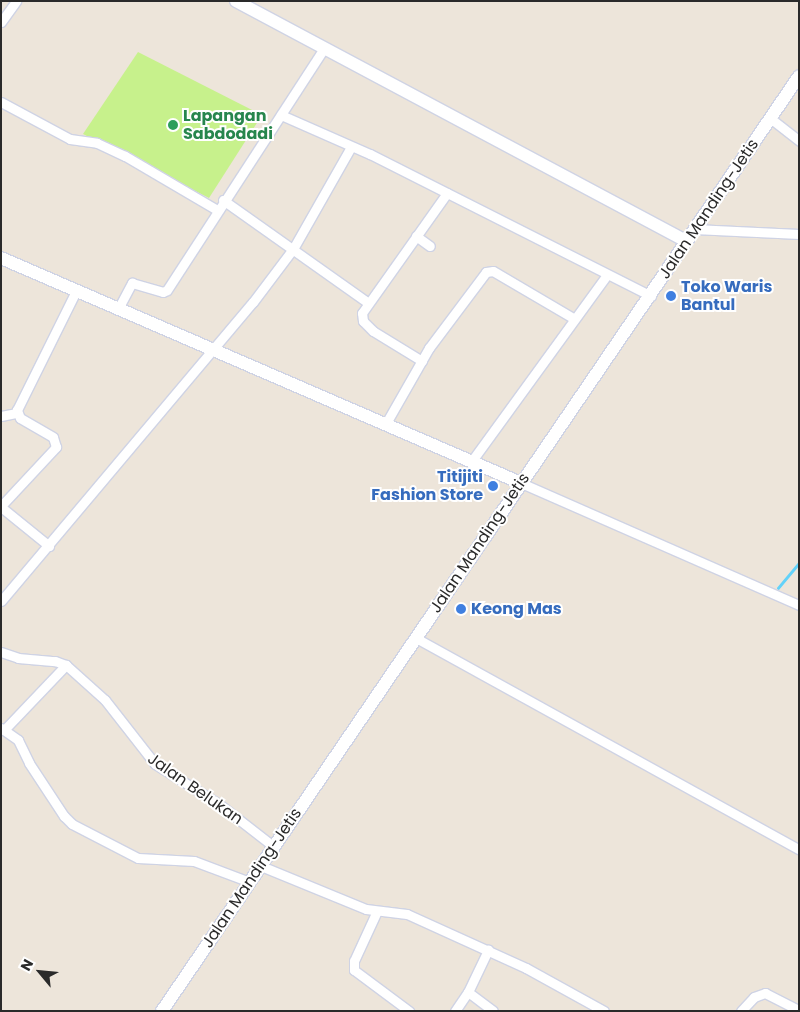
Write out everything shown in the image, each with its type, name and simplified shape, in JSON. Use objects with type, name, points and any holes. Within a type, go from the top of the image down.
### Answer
[{"type":"main road","points":[[236,1],[686,241]]},
{"type":"main road","name":"Jalan Manding-Jetis","points":[[162,1011],[799,76]]},
{"type":"main road","points":[[1,258],[521,483]]},
{"type":"street","points":[[1,22],[16,1]]},
{"type":"street","points":[[118,309],[132,283],[164,292],[167,290],[223,200],[324,48]]},
{"type":"street","points":[[1,102],[70,139],[97,143],[125,156],[217,210]]},
{"type":"street","points":[[281,115],[447,193],[650,296]]},
{"type":"street","points":[[770,118],[799,141]]},
{"type":"street","points":[[1,601],[216,350],[293,249],[351,148]]},
{"type":"street","points":[[422,361],[368,326],[362,313],[367,302],[447,193]]},
{"type":"street","points":[[223,200],[367,302]]},
{"type":"street","points":[[694,229],[799,234]]},
{"type":"street","points":[[416,236],[430,246]]},
{"type":"street","points":[[385,425],[422,361],[488,271],[493,271],[573,318]]},
{"type":"street","points":[[471,462],[573,318],[607,275]]},
{"type":"street","points":[[17,413],[76,291]]},
{"type":"street","points":[[1,416],[17,413],[54,437],[56,447],[1,506],[49,546]]},
{"type":"street","points":[[521,483],[799,605]]},
{"type":"street","points":[[416,638],[799,848]]},
{"type":"street","points":[[1,652],[18,658],[55,661],[66,665],[2,729],[18,740],[29,763],[64,816],[72,824],[138,858],[194,861],[250,882]]},
{"type":"street","name":"Jalan Belukan","points":[[66,665],[105,700],[155,764],[220,804],[274,846]]},
{"type":"street","points":[[260,866],[377,911],[408,914],[488,950],[604,1011]]},
{"type":"street","points":[[377,911],[354,961],[354,970],[409,1011]]},
{"type":"street","points":[[455,1011],[468,992],[488,950]]},
{"type":"street","points":[[468,992],[493,1011]]},
{"type":"street","points":[[740,1011],[754,997],[765,993],[799,1010]]},
{"type":"green space","name":"Lapangan Sabdodadi","points":[[138,52],[262,115],[209,198],[83,134]]},
{"type":"waterway","points":[[778,588],[799,563]]},
{"type":"place","name":"Lapangan Sabdodadi","points":[[173,125]]},
{"type":"place","name":"Toko Waris Bantul","points":[[671,296]]},
{"type":"place","name":"Titijiti Fashion Store","points":[[493,486]]},
{"type":"place","name":"Keong Mas","points":[[461,609]]}]
